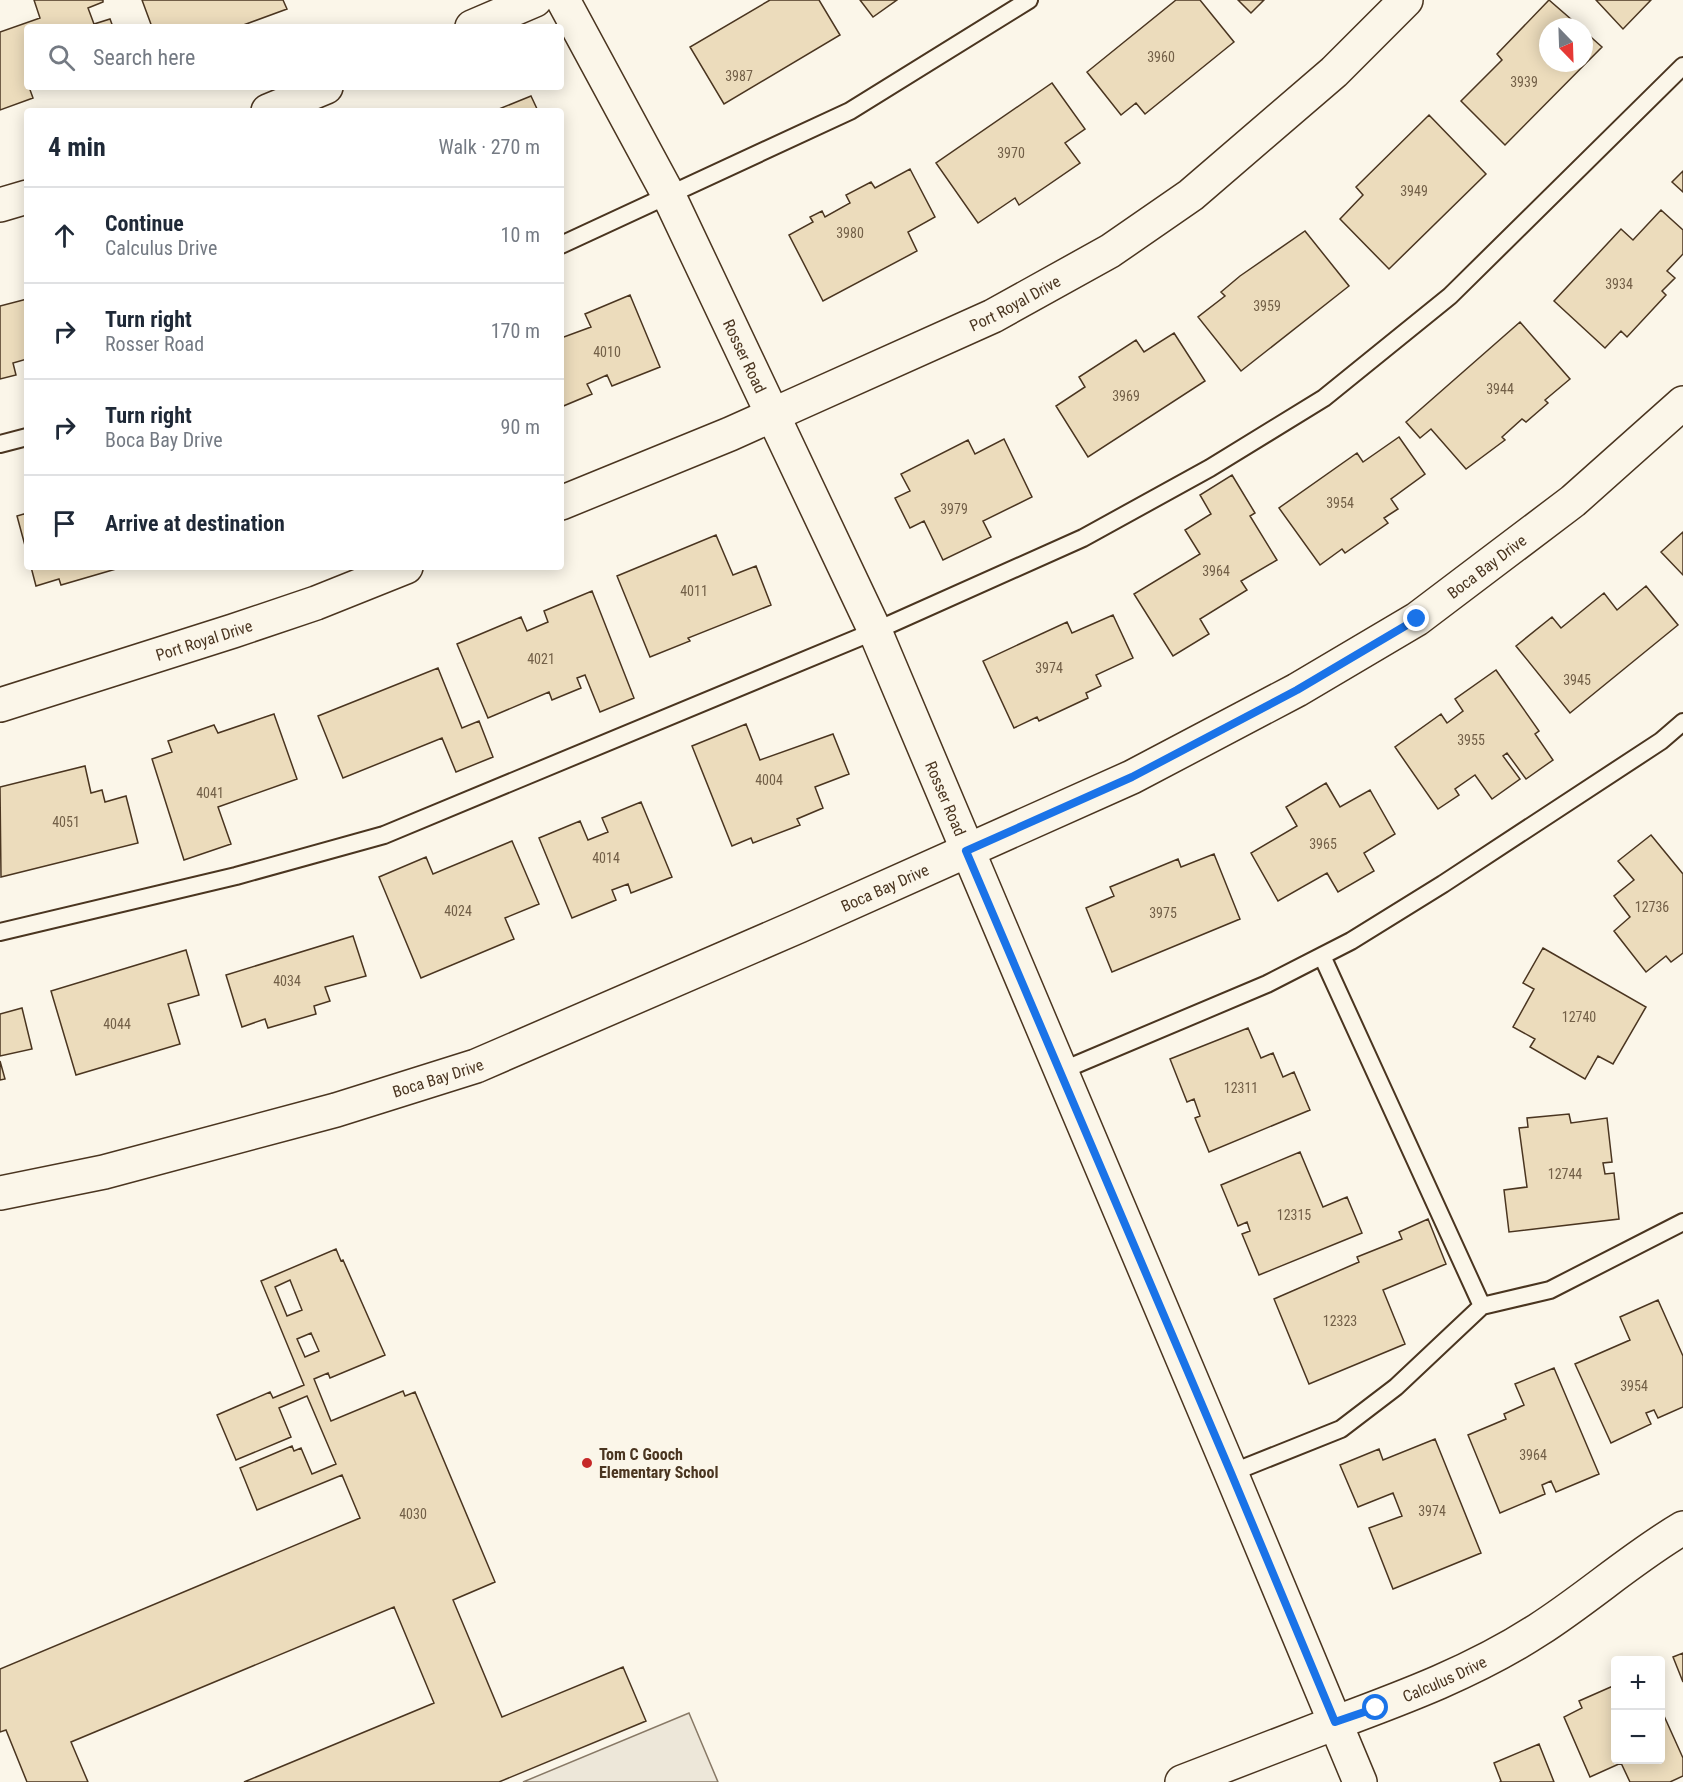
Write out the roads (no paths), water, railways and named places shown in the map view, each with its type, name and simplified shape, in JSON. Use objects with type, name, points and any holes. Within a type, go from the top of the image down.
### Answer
[{"type":"street","points":[[479,24],[535,0]]},
{"type":"street","name":"Rosser Road","points":[[563,0],[669,196],[874,631],[1360,1782]]},
{"type":"street","name":"Port Royal Drive","points":[[564,502],[772,415],[993,316],[1110,251],[1200,188],[1334,72],[1406,0]]},
{"type":"street","points":[[275,108],[319,90]]},
{"type":"street","points":[[0,205],[24,198]]},
{"type":"street","name":"Boca Bay Drive","points":[[0,1193],[104,1172],[336,1110],[476,1066],[799,926],[1132,777],[1297,690],[1417,619],[1573,501],[1683,402]]},
{"type":"street","name":"Port Royal Drive","points":[[0,705],[233,632],[316,603],[398,570]]},
{"type":"street","name":"Calculus Drive","points":[[1182,1782],[1376,1708],[1487,1660],[1538,1630],[1657,1544],[1683,1528]]},
{"type":"lane","points":[[564,244],[850,111],[1029,0]]},
{"type":"lane","points":[[0,932],[236,876],[384,835],[874,631],[1083,538],[1210,468],[1324,398],[1450,296],[1683,66]]},
{"type":"lane","points":[[0,444],[24,438]]},
{"type":"lane","points":[[1061,1071],[1267,984],[1352,941],[1661,741],[1683,722]]},
{"type":"lane","points":[[1322,956],[1482,1306]]},
{"type":"lane","points":[[1231,1473],[1341,1429],[1396,1387],[1482,1306],[1550,1290],[1683,1222]]},
{"type":"place","name":"Tom C Gooch Elementary School","points":[[587,1463]]}]
